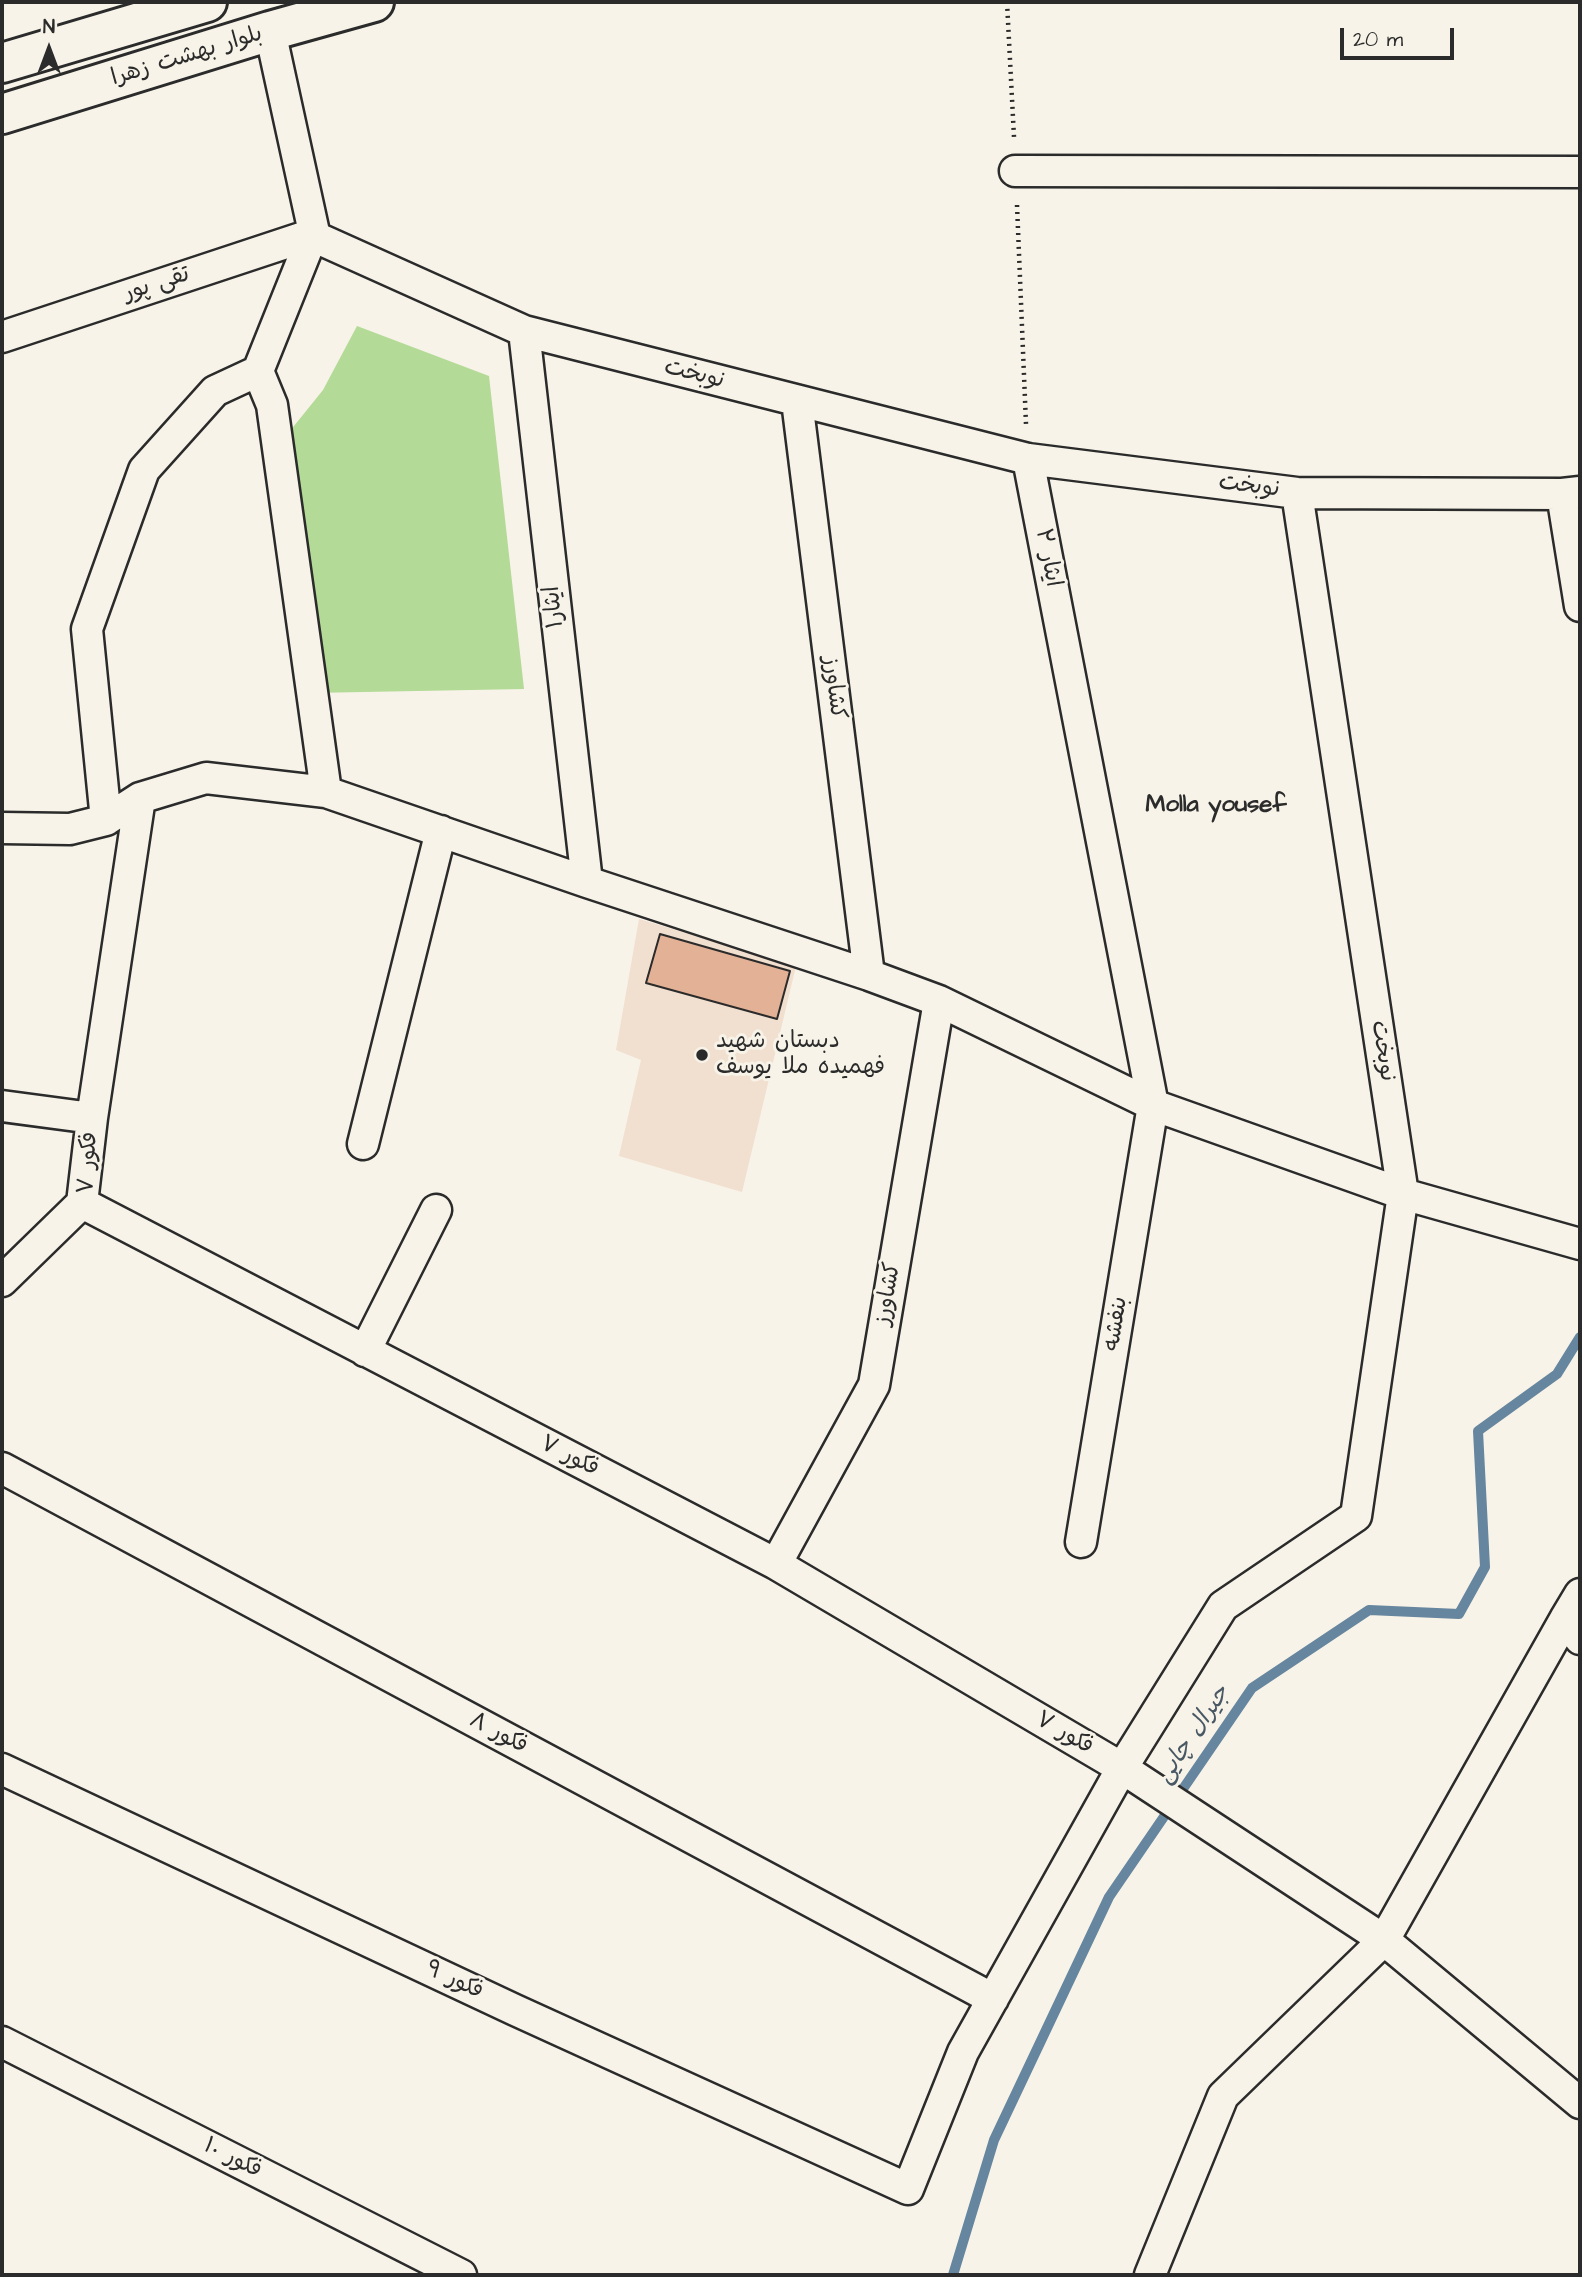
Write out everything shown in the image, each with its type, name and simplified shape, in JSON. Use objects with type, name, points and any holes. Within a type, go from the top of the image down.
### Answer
[{"type":"main road","name":"بلوار بهشت زهرا","points":[[2,63],[207,2]]},
{"type":"main road","name":"بلوار بهشت زهرا","points":[[2,114],[373,2]]},
{"type":"street","points":[[106,820],[86,629],[144,470],[215,391],[258,371],[313,234],[270,31]]},
{"type":"street","points":[[1015,171],[1580,172]]},
{"type":"street","name":"نوبخت","points":[[313,234],[524,331],[1028,459],[1297,493],[1571,493]]},
{"type":"street","name":"تقی پور","points":[[2,337],[313,234]]},
{"type":"street","name":"ایثار۱","points":[[524,331],[587,882]]},
{"type":"street","points":[[258,371],[272,404],[326,792]]},
{"type":"street","name":"کشاورز","points":[[797,401],[869,975]]},
{"type":"street","name":"ایثار ۲","points":[[1028,459],[1153,1105]]},
{"type":"street","name":"نوبخت","points":[[908,2189],[963,2052],[1122,1768],[1223,1606],[1356,1516],[1403,1194],[1297,493]]},
{"type":"street","points":[[1571,493],[1580,606]]},
{"type":"street","points":[[2,828],[70,829],[106,820],[140,798],[206,778],[326,792],[939,1001],[1153,1105],[1403,1194],[1580,1244]]},
{"type":"street","name":"فکور ۷","points":[[140,798],[92,1118],[82,1203],[776,1564],[1122,1768],[1384,1940],[1580,2102]]},
{"type":"street","points":[[363,1144],[442,831]]},
{"type":"street","name":"کشاورز","points":[[776,1564],[874,1385],[939,1001]]},
{"type":"street","name":"بنفشه","points":[[1081,1542],[1153,1105]]},
{"type":"street","points":[[2,1106],[92,1118]]},
{"type":"street","points":[[2,1281],[82,1203]]},
{"type":"street","points":[[365,1351],[436,1210]]},
{"type":"street","name":"فکور ۸","points":[[2,1468],[993,1999]]},
{"type":"street","points":[[1150,2275],[1223,2096],[1384,1940],[1575,1617]]},
{"type":"street","name":"فکور ۹","points":[[2,1769],[502,2004],[908,2189]]},
{"type":"street","name":"فکور ۱۰","points":[[2,2042],[461,2275]]},
{"type":"path","points":[[1007,2],[1028,459]]},
{"type":"shaded area","name":"دبستان شهید فهمیده ملا یوسف","points":[[639,919],[796,966],[742,1192],[619,1156],[641,1060],[616,1050]]},
{"type":"green space","points":[[357,326],[489,376],[524,689],[310,693],[277,447],[323,390]]},
{"type":"building","points":[[660,934],[790,971],[777,1019],[646,983]]},
{"type":"waterway","name":"جیرال چایی","points":[[953,2275],[994,2140],[1109,1897],[1252,1688],[1369,1610],[1459,1614],[1485,1567],[1478,1431],[1557,1374],[1580,1337]]},
{"type":"place","name":"دبستان شهید فهمیده ملا یوسف","points":[[702,1055]]},
{"type":"district","name":"Molla yousef","points":[[1216,806]]}]
